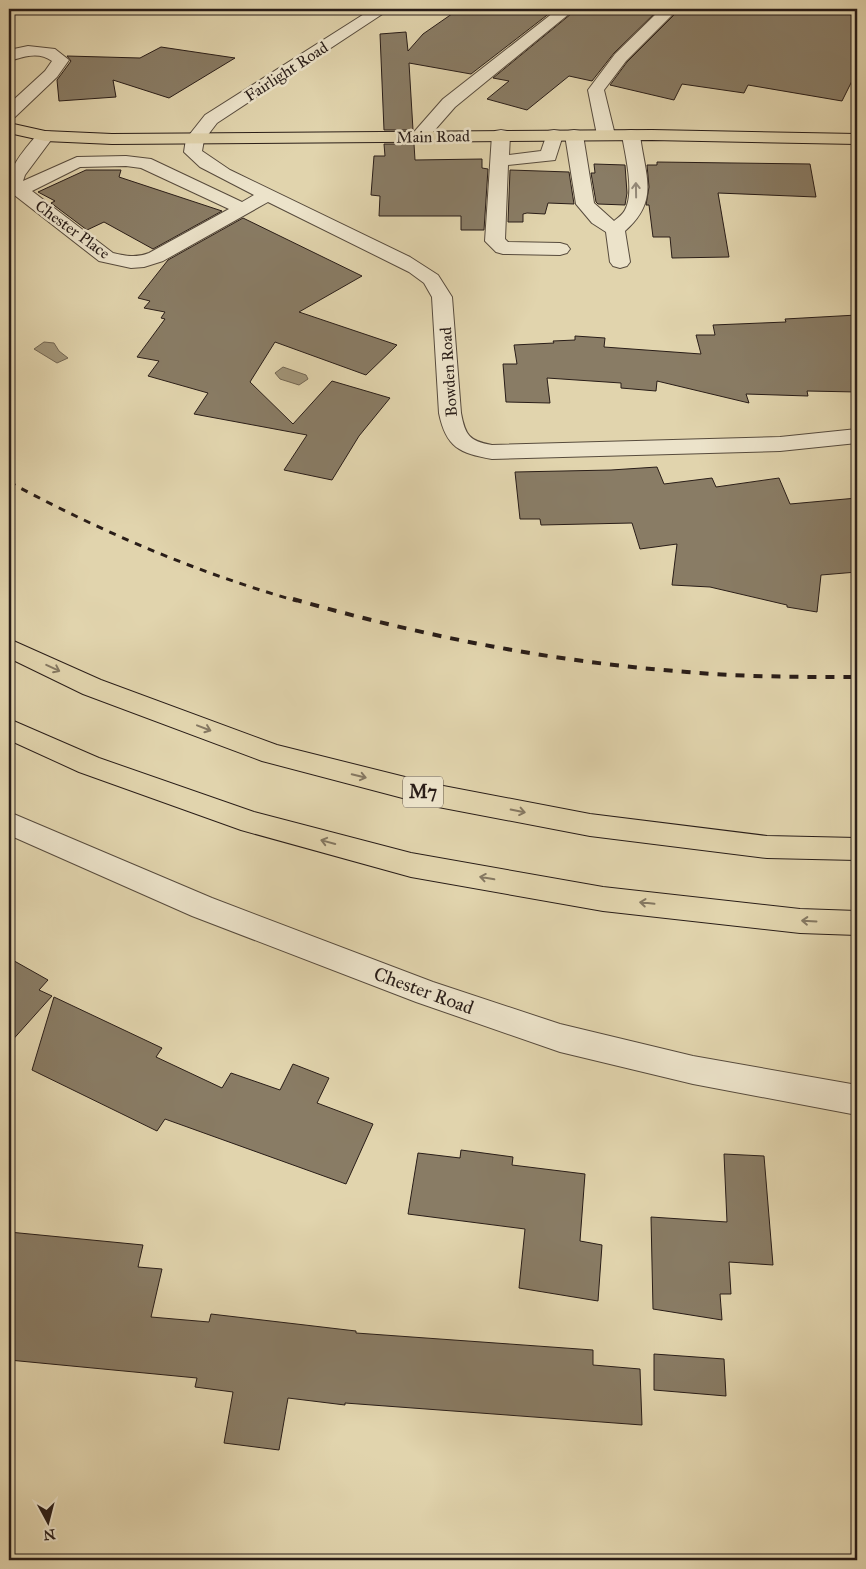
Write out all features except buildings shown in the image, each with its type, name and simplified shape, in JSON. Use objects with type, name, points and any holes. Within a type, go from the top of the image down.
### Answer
[{"type":"main road","name":"Main Road","points":[[9,128],[45,136],[112,140],[501,135],[857,138]]},
{"type":"main road","name":"M7","points":[[9,648],[92,687],[272,754],[434,795],[590,825],[767,847],[857,849]]},
{"type":"main road","points":[[9,729],[89,765],[251,822],[412,865],[603,898],[800,920],[857,923]]},
{"type":"street","name":"Fairlight Road","points":[[195,139],[211,119],[382,9]]},
{"type":"street","points":[[420,136],[449,103],[567,9]]},
{"type":"street","points":[[606,135],[596,90],[603,78],[621,57],[670,9]]},
{"type":"street","points":[[9,56],[33,51],[49,53],[61,60],[51,74],[9,113]]},
{"type":"street","points":[[501,135],[495,241],[498,245],[511,249],[560,249]]},
{"type":"street","points":[[500,161],[549,156],[554,135]]},
{"type":"street","points":[[574,135],[585,204],[599,219],[615,230],[620,262]]},
{"type":"street","points":[[615,230],[631,215],[636,206],[637,188],[631,135]]},
{"type":"street","name":"Chester Place","points":[[45,136],[16,175],[14,182],[19,190],[106,257],[136,263],[156,258],[268,195]]},
{"type":"street","name":"Bowden Road","points":[[195,139],[193,152],[206,163],[403,261],[425,273],[438,284],[442,297],[452,429],[458,440],[472,449],[492,452],[780,444],[857,436]]},
{"type":"street","points":[[19,190],[78,162],[126,160],[145,163],[243,209]]},
{"type":"street","name":"Chester Road","points":[[9,823],[202,907],[427,993],[560,1038],[693,1070],[857,1100]]},
{"type":"shaded area","points":[[44,342],[54,343],[59,351],[68,358],[57,363],[34,349]]},
{"type":"shaded area","points":[[283,367],[306,375],[308,379],[299,385],[280,379],[275,373]]},
{"type":"railway","points":[[9,482],[79,518],[186,564],[259,590],[297,601]]},
{"type":"railway","points":[[293,599],[439,636],[587,662],[729,675],[857,677]]}]
